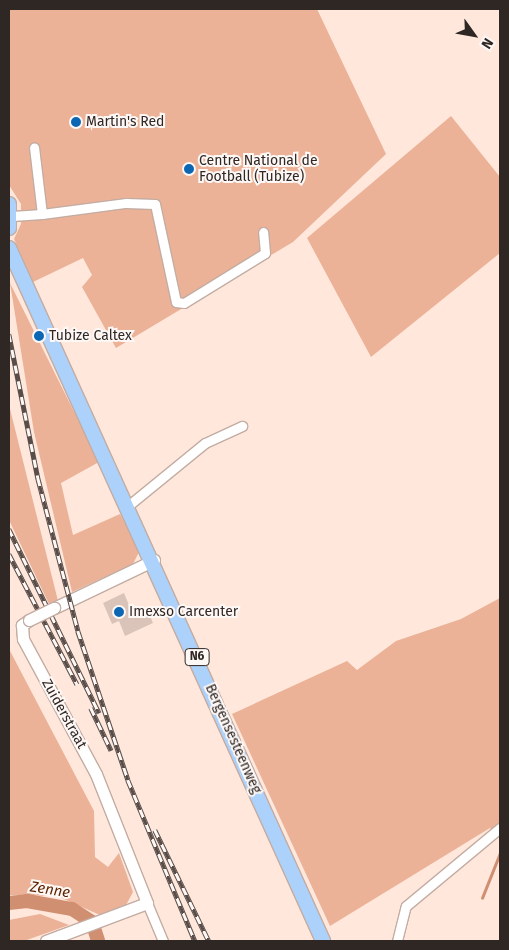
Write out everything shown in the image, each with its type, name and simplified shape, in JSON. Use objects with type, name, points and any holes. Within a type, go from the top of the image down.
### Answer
[{"type":"main road","name":"N6","points":[[9,248],[26,293]]},
{"type":"main road","name":"N6","points":[[9,267],[26,293]]},
{"type":"main road","name":"Bergensesteenweg","points":[[26,293],[129,505],[323,941]]},
{"type":"street","points":[[34,147],[42,214]]},
{"type":"street","points":[[10,216],[42,214],[126,203],[155,204],[176,302],[184,303],[265,252],[263,232]]},
{"type":"street","points":[[129,505],[206,443],[242,426]]},
{"type":"street","name":"Zuiderstraat","points":[[154,560],[22,624],[23,639],[96,774],[163,941]]},
{"type":"street","points":[[397,941],[406,906],[500,828]]},
{"type":"street","points":[[46,941],[147,903]]},
{"type":"shaded area","name":"Centre National de Football (Tubize)","points":[[9,9],[317,9],[386,154],[293,242],[116,348],[82,287],[92,275],[83,258],[33,282],[14,239],[21,224],[21,204],[9,185]]},
{"type":"shaded area","points":[[451,116],[500,177],[500,253],[371,357],[307,238]]},
{"type":"shaded area","points":[[10,283],[99,462],[61,483],[73,535],[120,514],[140,550],[133,564],[72,592],[34,432]]},
{"type":"shaded area","points":[[9,405],[58,601],[49,604],[9,520]]},
{"type":"shaded area","points":[[500,598],[500,837],[490,828],[330,926],[232,714],[347,661],[357,670],[396,641],[461,619]]},
{"type":"shaded area","points":[[9,649],[94,811],[95,857],[108,867],[119,853],[133,892],[126,905],[100,915],[57,896],[9,895]]},
{"type":"shaded area","points":[[40,914],[69,925],[24,941],[9,941],[9,920]]},
{"type":"building","name":"Imexso Carcenter","points":[[124,593],[133,615],[147,609],[153,623],[125,636],[119,621],[112,624],[103,603]]},
{"type":"waterway","points":[[482,898],[500,853]]},
{"type":"waterway","name":"Zenne","points":[[9,903],[27,901],[72,909],[92,922],[98,941]]},
{"type":"railway","points":[[9,334],[38,478],[78,631],[128,780],[195,941]]},
{"type":"railway","points":[[9,529],[99,713]]},
{"type":"railway","points":[[9,554],[77,684]]},
{"type":"railway","points":[[91,708],[111,750]]},
{"type":"railway","points":[[155,830],[209,941]]},
{"type":"place","name":"Martin's Red","points":[[76,122]]},
{"type":"place","name":"Centre National de Football (Tubize)","points":[[189,169]]},
{"type":"place","name":"Tubize Caltex","points":[[39,336]]},
{"type":"place","name":"Imexso Carcenter","points":[[119,612]]}]
